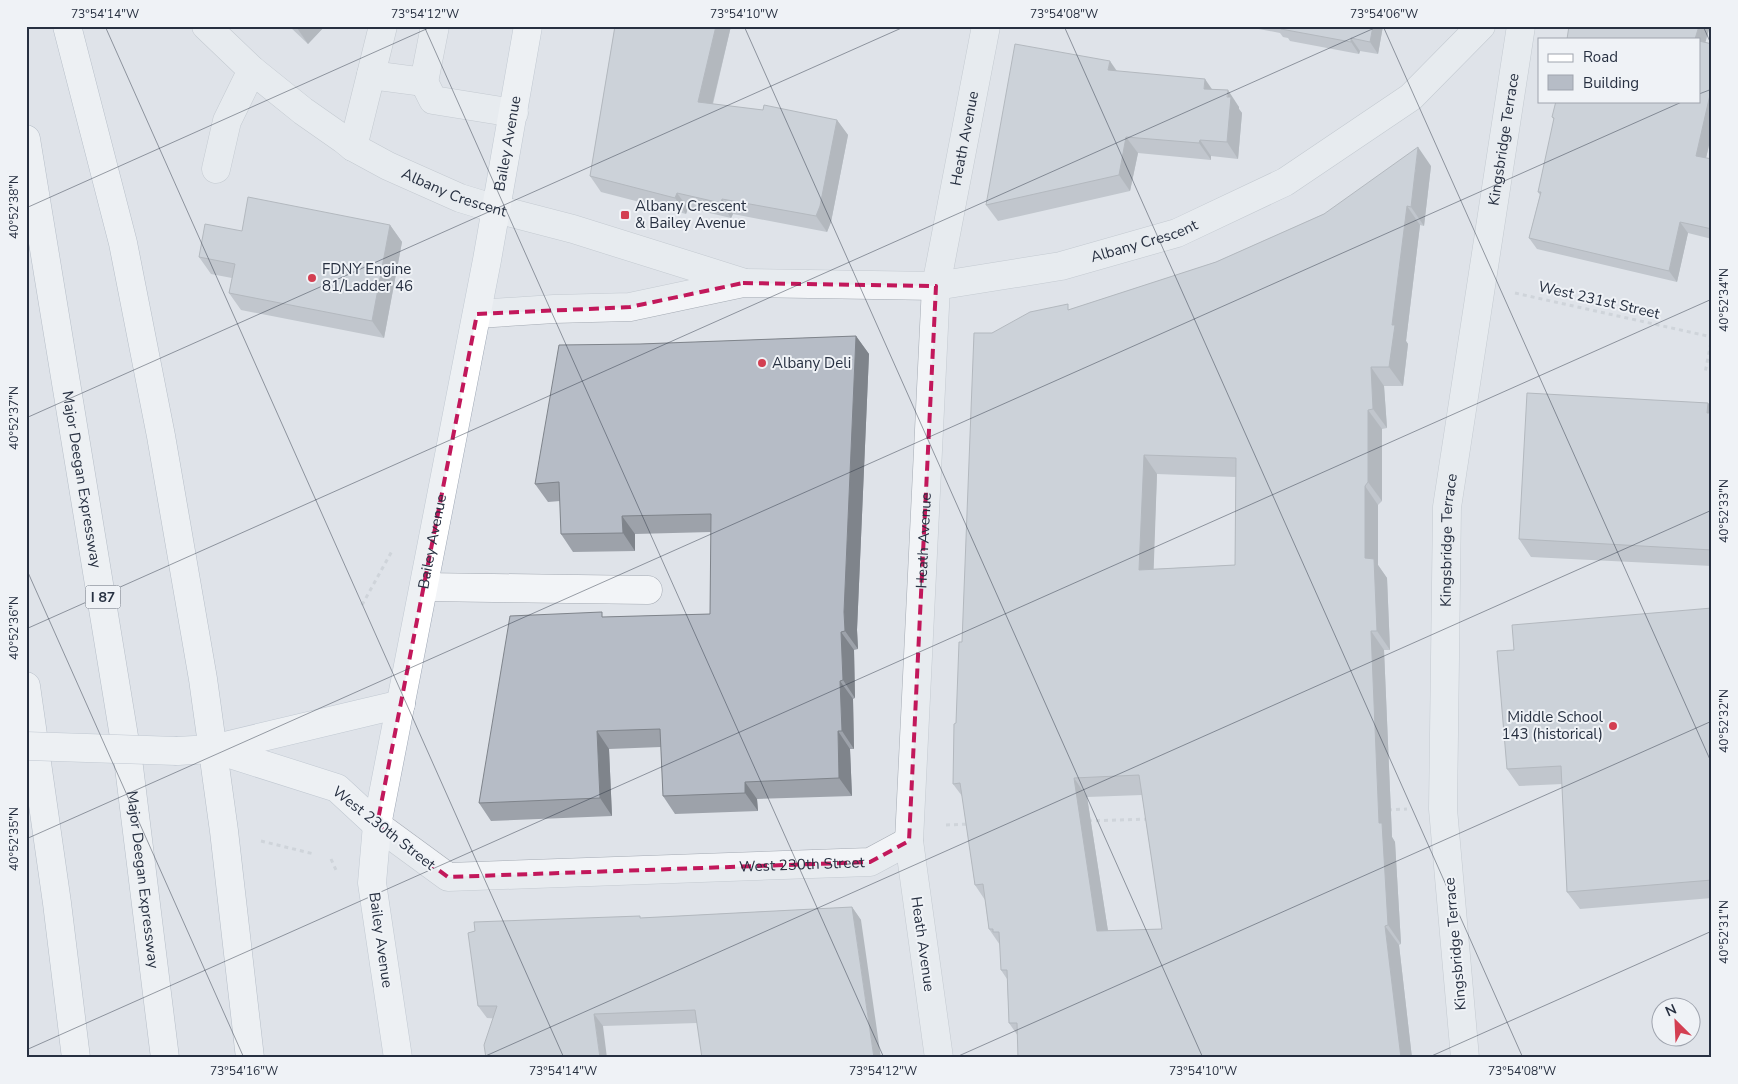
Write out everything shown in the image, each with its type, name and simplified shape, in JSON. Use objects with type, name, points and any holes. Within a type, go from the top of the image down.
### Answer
[{"type":"main road","points":[[68,26],[123,244],[144,343],[203,679],[224,831],[250,1058]]},
{"type":"main road","name":"Bailey Avenue","points":[[398,1058],[372,883],[377,825],[477,314],[528,26]]},
{"type":"main road","name":"Major Deegan Expressway","points":[[26,139],[129,767],[165,1058]]},
{"type":"main road","points":[[26,686],[56,893],[76,1058]]},
{"type":"main road","name":"West 230th Street","points":[[26,746],[177,751],[212,749],[401,704]]},
{"type":"main road","name":"West 230th Street","points":[[212,749],[337,788],[377,825]]},
{"type":"street","name":"Albany Crescent","points":[[206,26],[252,70],[303,111],[353,147],[388,166],[460,198],[582,231],[743,283]]},
{"type":"street","points":[[353,147],[383,26]]},
{"type":"street","points":[[435,26],[424,82],[433,100],[514,113]]},
{"type":"street","name":"Heath Avenue","points":[[939,1058],[909,841],[936,286],[986,26]]},
{"type":"street","name":"Albany Crescent","points":[[477,314],[630,307],[743,283],[936,286],[1061,266],[1177,233],[1285,182],[1411,97],[1481,26]]},
{"type":"street","name":"Kingsbridge Terrace","points":[[1465,1058],[1444,809],[1447,507],[1521,26]]},
{"type":"street","points":[[216,170],[227,121],[252,70]]},
{"type":"street","points":[[372,75],[424,82]]},
{"type":"street","points":[[424,587],[648,590]]},
{"type":"street","name":"West 230th Street","points":[[377,825],[448,877],[870,862],[909,841]]},
{"type":"path","name":"West 231st Street","points":[[1480,285],[1712,337]]},
{"type":"path","points":[[1705,373],[1712,337]]},
{"type":"path","points":[[1387,810],[1413,808]]},
{"type":"path","points":[[1083,822],[1152,819]]},
{"type":"path","points":[[909,841],[948,824],[977,823]]},
{"type":"path","points":[[254,839],[314,854]]},
{"type":"highlighted area","points":[[743,283],[936,286],[909,841],[870,862],[448,877],[377,825],[477,314],[630,307]]},
{"type":"building","points":[[615,26],[716,26],[698,102],[763,110],[764,105],[837,120],[820,206],[816,216],[722,199],[721,203],[677,193],[675,198],[590,176]]},
{"type":"building","points":[[1281,26],[1373,26],[1370,42],[1351,38],[1351,42],[1281,29]]},
{"type":"building","points":[[1569,26],[1699,26],[1695,38],[1567,38]]},
{"type":"building","points":[[1700,41],[1712,44],[1712,86],[1696,156],[1712,159],[1712,229],[1680,222],[1669,271],[1529,238],[1541,192],[1538,192],[1554,118],[1552,117],[1556,102],[1700,102]]},
{"type":"building","points":[[1015,44],[1110,61],[1108,70],[1205,79],[1204,89],[1228,90],[1227,97],[1231,97],[1227,142],[1200,140],[1199,143],[1126,137],[1119,175],[986,205]]},
{"type":"building","points":[[1418,147],[1411,207],[1407,206],[1392,325],[1395,325],[1389,367],[1371,367],[1373,409],[1368,410],[1368,482],[1365,486],[1365,558],[1374,559],[1377,631],[1371,631],[1379,823],[1382,823],[1388,925],[1385,926],[1401,1058],[1018,1058],[1017,1023],[1009,1023],[1007,970],[1001,970],[999,932],[993,932],[993,929],[989,929],[983,884],[975,885],[960,783],[953,784],[954,724],[956,723],[959,642],[962,642],[974,333],[992,333],[1030,312],[1068,304],[1068,310],[1216,262],[1324,214]],"holes":[[[1144,455],[1236,458],[1235,565],[1139,570]],[[1139,775],[1162,929],[1097,931],[1074,778]]]},
{"type":"building","name":"FDNY Engine 81/Ladder 46","points":[[248,197],[390,225],[372,321],[229,293],[235,264],[199,257],[205,224],[242,231]]},
{"type":"building","points":[[856,336],[844,612],[845,631],[841,632],[843,680],[840,681],[842,731],[838,731],[839,778],[745,782],[745,793],[663,796],[660,729],[597,731],[600,798],[479,803],[510,616],[602,612],[602,617],[710,614],[711,514],[622,516],[623,533],[561,534],[559,482],[535,484],[559,345]]},
{"type":"building","points":[[1527,393],[1708,403],[1707,413],[1712,413],[1712,550],[1519,539]]},
{"type":"building","name":"Middle School 143 (historical)","points":[[1712,608],[1712,880],[1567,892],[1561,766],[1507,769],[1497,651],[1514,650],[1512,625]]},
{"type":"building","points":[[852,907],[874,1058],[702,1058],[695,1010],[594,1014],[600,1058],[486,1058],[484,1045],[497,1006],[478,1006],[468,933],[475,931],[474,922],[640,916],[640,918]]},
{"type":"place","name":"Albany Crescent & Bailey Avenue","points":[[625,215]]},
{"type":"place","name":"FDNY Engine 81/Ladder 46","points":[[312,278]]},
{"type":"place","name":"Albany Deli","points":[[762,363]]},
{"type":"place","name":"Middle School 143 (historical)","points":[[1613,726]]}]
